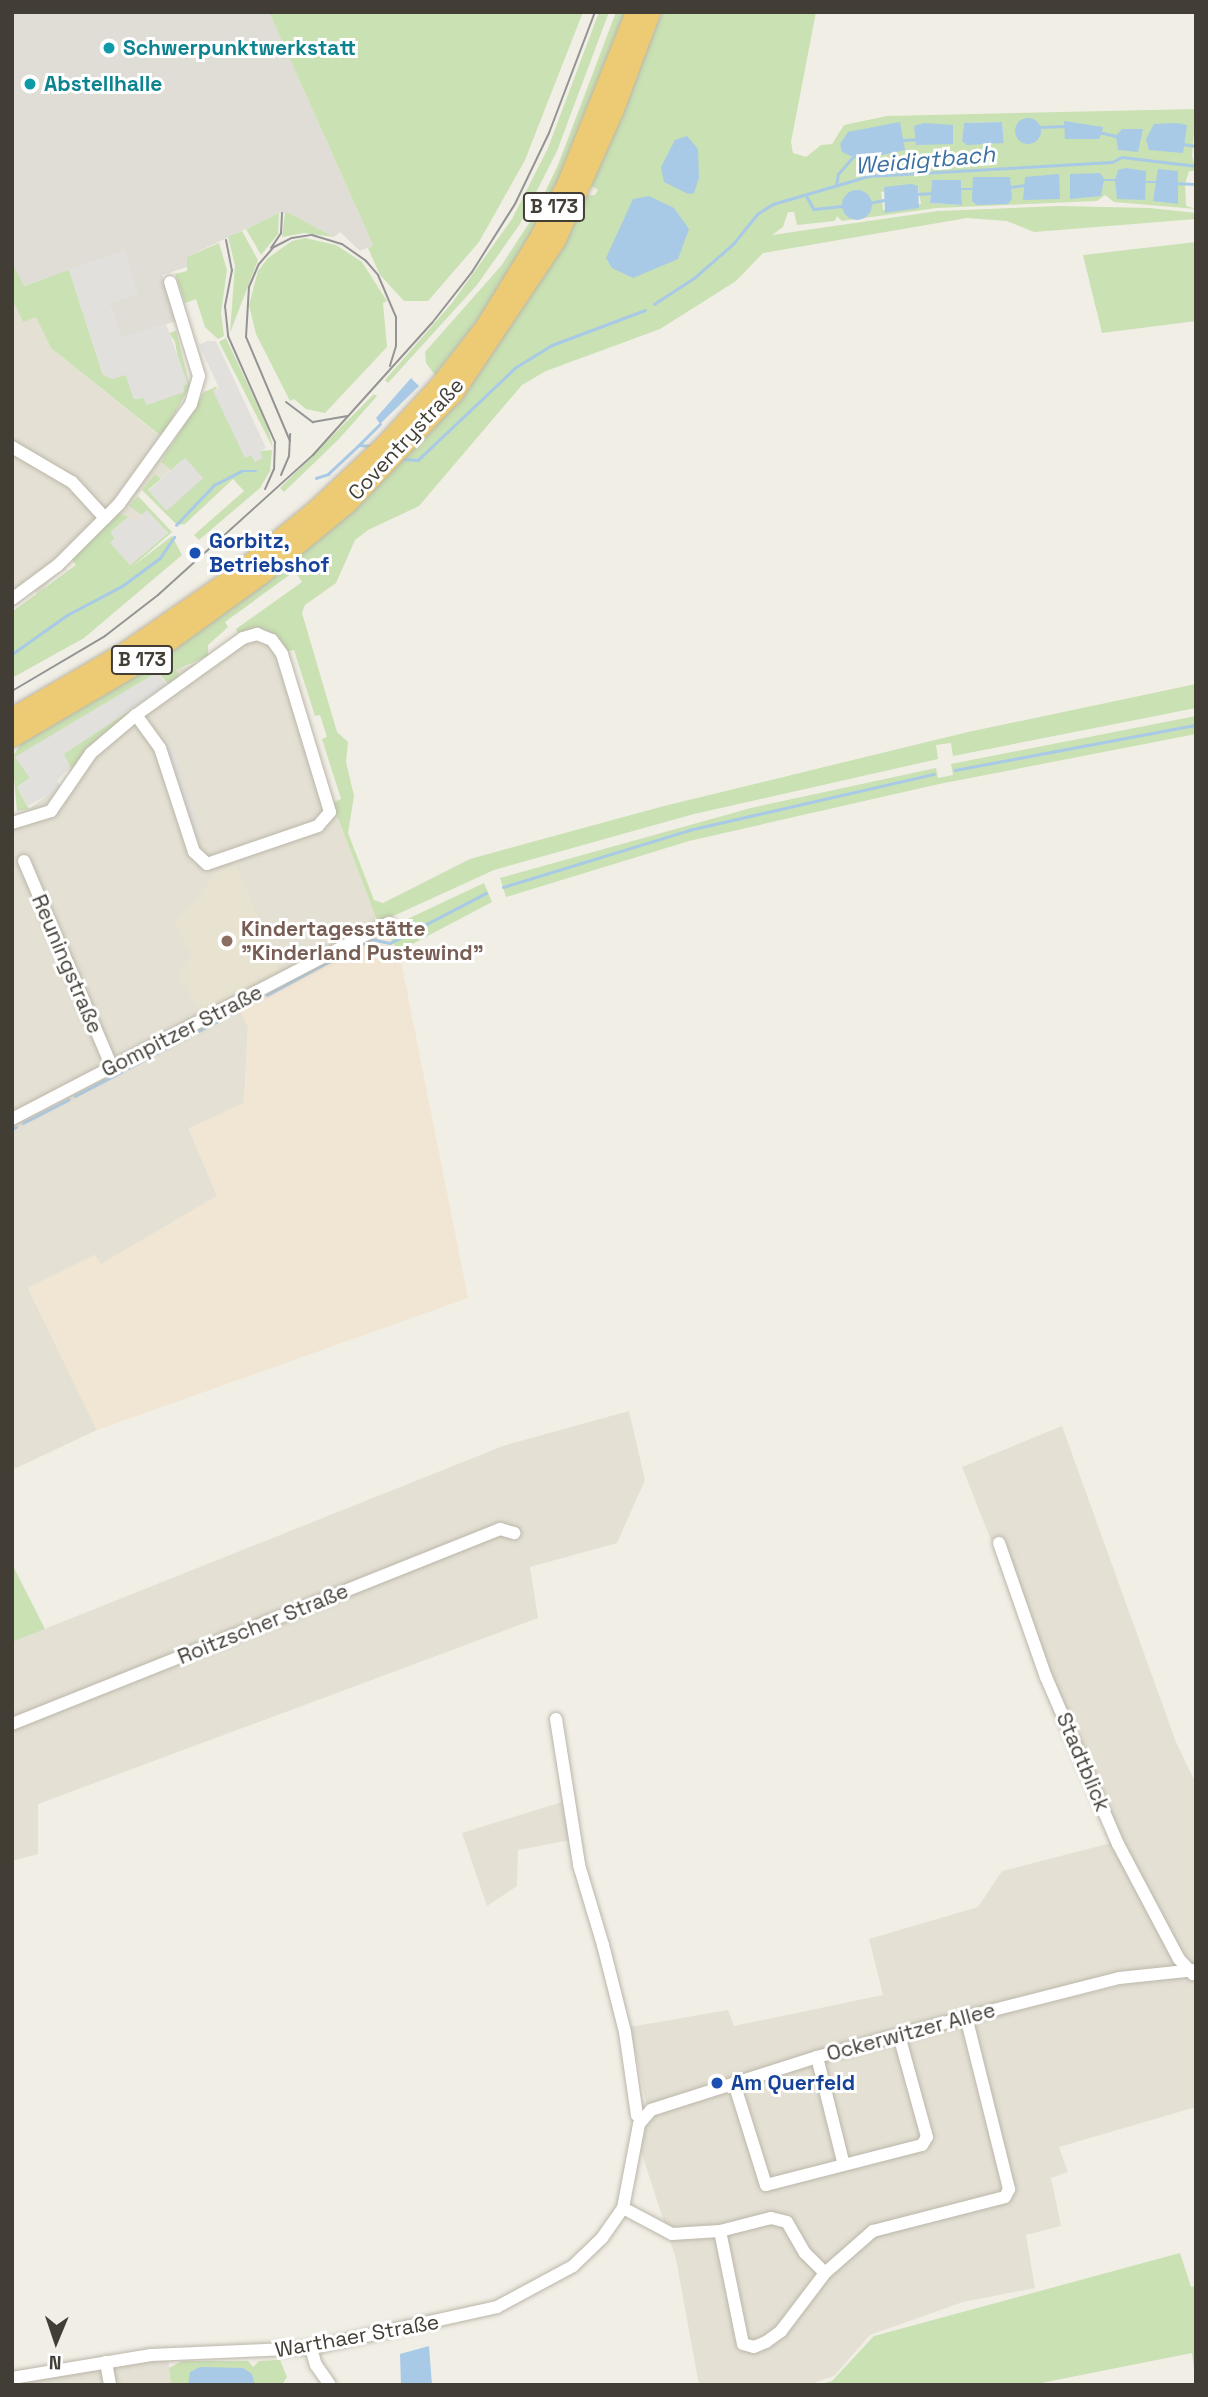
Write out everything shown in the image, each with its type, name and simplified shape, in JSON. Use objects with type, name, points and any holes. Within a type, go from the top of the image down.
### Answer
[{"type":"highway","name":"Coventrystraße","points":[[12,717],[127,650],[252,561],[386,443],[440,384],[485,326],[538,239],[567,183],[635,12]]},
{"type":"highway","name":"Coventrystraße","points":[[12,737],[138,663],[261,574],[346,504],[453,393],[556,239],[614,109],[650,12]]},
{"type":"street","points":[[12,598],[58,565],[105,518],[171,438],[198,387],[200,376],[170,282]]},
{"type":"street","points":[[12,447],[72,482],[105,518]]},
{"type":"street","points":[[12,823],[51,811],[91,753],[136,715],[243,638],[263,635],[282,654],[330,806],[328,818],[318,826],[231,859],[204,862],[194,852],[163,754],[136,715]]},
{"type":"street","name":"Reuningstraße","points":[[24,861],[112,1067]]},
{"type":"street","name":"Gompitzer Straße","points":[[12,1119],[389,923]]},
{"type":"street","name":"Roitzscher Straße","points":[[12,1724],[500,1529],[514,1533]]},
{"type":"street","name":"Stadtblick","points":[[999,1543],[1046,1677],[1118,1844],[1193,1972]]},
{"type":"street","points":[[556,1719],[579,1864],[625,2032],[637,2115],[642,2118],[623,2208],[672,2234],[720,2231],[771,2218],[787,2222],[805,2253],[825,2273]]},
{"type":"street","name":"Ockerwitzer Allee","points":[[642,2118],[660,2105],[817,2057],[966,2017],[1119,1978],[1193,1972]]},
{"type":"street","points":[[720,2231],[746,2347],[766,2342],[781,2331],[825,2273],[873,2231],[1005,2197],[1009,2189],[966,2017]]},
{"type":"street","points":[[734,2083],[766,2185],[926,2142],[900,2035]]},
{"type":"street","points":[[817,2057],[844,2165]]},
{"type":"street","name":"Warthaer Straße","points":[[12,2378],[49,2379],[106,2362],[176,2353],[311,2348],[461,2318],[522,2297],[580,2260],[623,2208]]},
{"type":"street","points":[[311,2348],[323,2379],[330,2385]]},
{"type":"street","points":[[106,2362],[110,2385]]},
{"type":"shaded area","points":[[12,12],[269,12],[373,245],[360,251],[340,232],[334,237],[289,213],[279,213],[187,257],[190,266],[162,275],[176,321],[121,338],[109,303],[137,294],[125,251],[23,286],[12,262]]},
{"type":"shaded area","points":[[125,251],[138,294],[109,303],[121,338],[166,324],[188,384],[182,386],[184,392],[147,405],[143,398],[134,399],[126,375],[112,379],[103,375],[69,270]]},
{"type":"shaded area","points":[[12,299],[23,322],[36,316],[51,348],[172,446],[161,462],[171,470],[161,479],[155,474],[129,506],[142,515],[133,523],[117,513],[64,567],[67,571],[61,569],[38,595],[35,590],[12,605]]},
{"type":"shaded area","points":[[216,341],[266,448],[260,451],[263,458],[255,462],[252,455],[245,458],[213,391],[219,388],[199,345]]},
{"type":"shaded area","points":[[185,458],[203,478],[167,511],[149,491]]},
{"type":"shaded area","points":[[147,510],[168,533],[130,565],[110,543],[115,538],[111,532],[128,517],[133,523]]},
{"type":"shaded area","points":[[262,629],[277,638],[286,652],[335,810],[378,923],[248,1027],[244,1103],[189,1129],[217,1196],[100,1265],[95,1255],[28,1288],[97,1430],[12,1470],[12,815],[29,809],[70,777],[70,767],[76,767],[100,737],[179,677],[175,670],[200,662],[244,631]]},
{"type":"shaded area","points":[[158,672],[167,685],[64,754],[70,767],[57,781],[61,787],[28,806],[17,787],[30,778],[15,757]]},
{"type":"shaded area","points":[[172,745],[201,834],[195,836],[166,747]]},
{"type":"shaded area","name":"Kindertagesstätte \"Kinderland Pustewind\"","points":[[236,865],[280,972],[201,1015],[179,975],[192,953],[174,926],[217,872]]},
{"type":"shaded area","points":[[384,930],[399,951],[468,1298],[97,1430],[28,1288],[95,1255],[101,1264],[217,1196],[189,1128],[244,1103],[248,1027],[238,1007]]},
{"type":"shaded area","points":[[629,1411],[645,1480],[617,1543],[530,1567],[538,1618],[38,1804],[38,1854],[12,1861],[12,1642],[503,1446]]},
{"type":"shaded area","points":[[1062,1426],[1176,1742],[1196,1784],[1196,1963],[1143,1970],[859,2049],[1168,1974],[1186,1975],[1196,1981],[1196,2107],[1059,2147],[1068,2172],[1051,2178],[1061,2226],[1026,2235],[1035,2288],[963,2302],[870,2335],[834,2376],[808,2385],[699,2385],[676,2259],[639,2145],[647,2107],[630,2027],[728,2010],[734,2026],[883,1995],[869,1939],[978,1907],[1002,1871],[1111,1843],[962,1467]]},
{"type":"shaded area","points":[[562,1802],[570,1840],[518,1850],[517,1886],[487,1906],[462,1833]]},
{"type":"shaded area","points":[[167,2349],[171,2385],[12,2385],[12,2371]]},
{"type":"green space","points":[[269,12],[583,12],[525,160],[479,242],[428,301],[404,301],[380,275],[368,248],[373,245]]},
{"type":"green space","points":[[599,12],[609,12],[557,151],[520,224],[477,285],[388,383],[385,380],[452,303],[512,219],[548,148]]},
{"type":"green space","points":[[616,12],[629,12],[562,180],[503,288],[435,375],[426,363],[425,352],[501,266],[533,217],[558,165]]},
{"type":"green space","points":[[662,12],[816,12],[791,142],[793,153],[806,157],[821,145],[832,144],[844,125],[887,116],[1196,109],[1192,156],[1196,171],[1189,171],[1185,184],[1186,206],[1196,209],[1114,202],[1105,195],[1097,201],[937,208],[842,221],[837,216],[835,221],[797,225],[794,212],[788,212],[783,227],[772,235],[938,211],[1060,206],[1150,208],[1196,213],[1196,219],[1034,232],[1007,221],[967,218],[763,253],[736,281],[660,329],[546,371],[522,385],[419,506],[368,530],[355,540],[336,583],[305,605],[302,613],[337,732],[348,742],[346,762],[354,796],[348,833],[374,900],[383,903],[470,859],[664,806],[968,732],[1196,684],[1196,708],[953,756],[951,743],[936,745],[938,759],[694,814],[494,870],[378,923],[335,810],[334,802],[341,799],[322,739],[327,737],[320,715],[315,716],[294,650],[286,652],[277,638],[262,629],[239,635],[236,629],[302,582],[295,571],[225,622],[228,627],[208,645],[208,656],[176,670],[180,677],[169,685],[158,672],[16,757],[30,778],[17,787],[29,809],[17,811],[12,757],[26,737],[424,433],[428,435],[503,336],[543,273],[582,196],[595,195],[598,190],[590,185]],"holes":[[[1002,122],[1004,143],[962,141],[964,123]],[[932,180],[961,180],[962,205],[930,203]],[[918,186],[921,204],[883,210],[881,192]]]},
{"type":"green space","points":[[279,213],[278,234],[261,255],[246,229]]},
{"type":"green space","points":[[285,213],[334,237],[304,233],[282,237]]},
{"type":"green space","points":[[242,231],[258,260],[230,333],[235,265],[228,237]]},
{"type":"green space","points":[[305,238],[336,245],[362,262],[387,301],[383,303],[387,347],[325,413],[306,409],[294,399],[290,401],[256,334],[249,305],[258,271],[268,258],[292,241]]},
{"type":"green space","points":[[1196,242],[1196,321],[1102,333],[1083,255]]},
{"type":"green space","points":[[219,243],[227,270],[221,313],[224,336],[218,339],[205,327],[196,299],[185,303],[175,274],[187,271],[187,257]]},
{"type":"green space","points":[[12,262],[24,286],[69,270],[103,375],[126,375],[134,399],[184,392],[175,342],[169,333],[176,331],[190,386],[162,437],[51,348],[36,317],[23,322],[12,299]]},
{"type":"green space","points":[[226,338],[268,428],[273,448],[219,342]]},
{"type":"green space","points":[[218,386],[214,391],[255,461],[260,451],[272,450],[270,471],[260,488],[199,540],[194,535],[244,491],[233,479],[185,524],[177,525],[142,490],[155,474],[161,479],[148,490],[166,510],[202,478],[185,458],[171,470],[161,462],[204,392]]},
{"type":"green space","points":[[374,394],[377,396],[339,439],[284,492],[280,488]]},
{"type":"green space","points":[[138,496],[172,532],[132,567],[172,536],[182,555],[84,638],[12,678],[12,612],[76,565],[72,559],[118,513],[128,517],[111,532],[130,565],[168,533],[147,511],[142,515],[129,506]]},
{"type":"green space","points":[[160,691],[100,737],[76,767],[70,767],[63,754]]},
{"type":"green space","points":[[1196,716],[1196,734],[939,784],[689,841],[506,897],[500,878],[751,808],[936,768],[938,778],[953,775],[951,764]]},
{"type":"green space","points":[[484,883],[492,902],[399,951],[384,930]]},
{"type":"green space","points":[[12,1564],[45,1629],[12,1642]]},
{"type":"green space","points":[[1180,2253],[1191,2287],[1196,2286],[1196,2385],[1192,2353],[1031,2385],[819,2385],[832,2381],[874,2336]]},
{"type":"green space","points":[[280,2360],[287,2377],[282,2385],[171,2385],[169,2368],[182,2361],[248,2361],[253,2367],[259,2361]]},
{"type":"water","points":[[1028,118],[1037,122],[1041,131],[1037,140],[1028,144],[1019,140],[1015,131],[1019,122]]},
{"type":"water","points":[[1064,121],[1103,127],[1102,132],[1099,139],[1065,139]]},
{"type":"water","points":[[900,122],[905,150],[860,160],[842,152],[840,144],[848,132]]},
{"type":"water","points":[[1002,122],[1004,143],[967,145],[962,141],[964,123]]},
{"type":"water","points":[[924,123],[953,125],[953,144],[916,145],[914,126]]},
{"type":"water","points":[[1154,124],[1187,125],[1183,153],[1149,150],[1146,139]]},
{"type":"water","points":[[1122,129],[1143,129],[1138,152],[1118,150],[1116,136]]},
{"type":"water","points":[[687,136],[698,149],[699,178],[694,193],[688,194],[664,182],[661,167],[675,140]]},
{"type":"water","points":[[1126,168],[1146,171],[1145,200],[1117,199],[1115,180],[1118,170]]},
{"type":"water","points":[[1158,169],[1178,171],[1178,204],[1153,201]]},
{"type":"water","points":[[1100,173],[1104,179],[1101,196],[1070,199],[1070,174]]},
{"type":"water","points":[[1059,174],[1060,199],[1023,200],[1025,177]]},
{"type":"water","points":[[973,177],[1010,177],[1012,199],[1008,204],[977,205],[972,201]]},
{"type":"water","points":[[932,180],[961,180],[962,205],[930,203]]},
{"type":"water","points":[[911,184],[918,186],[919,208],[885,213],[884,187]]},
{"type":"water","points":[[857,190],[868,194],[872,205],[868,216],[857,220],[846,216],[842,205],[846,194]]},
{"type":"water","points":[[649,196],[674,208],[689,229],[678,259],[633,278],[612,268],[606,258],[633,199]]},
{"type":"water","points":[[411,378],[419,386],[380,424],[376,418]]},
{"type":"water","points":[[429,2346],[432,2385],[401,2385],[400,2354]]},
{"type":"water","points":[[200,2367],[243,2368],[252,2374],[255,2385],[188,2385],[190,2372]]},
{"type":"waterway","points":[[1040,127],[1065,126]]},
{"type":"waterway","points":[[1099,132],[1116,136]]},
{"type":"waterway","points":[[904,140],[919,139]]},
{"type":"waterway","points":[[1182,144],[1196,146]]},
{"type":"waterway","points":[[836,186],[838,174],[853,157]]},
{"type":"waterway","name":"Weidigtbach","points":[[654,304],[694,278],[733,244],[757,214],[773,204],[869,176],[1112,162],[1122,157],[1196,166]]},
{"type":"waterway","points":[[1101,180],[1116,180]]},
{"type":"waterway","points":[[1143,182],[1157,182]]},
{"type":"waterway","points":[[1175,183],[1196,184]]},
{"type":"waterway","points":[[1011,187],[1025,185]]},
{"type":"waterway","points":[[959,189],[973,189]]},
{"type":"waterway","points":[[917,194],[932,193]]},
{"type":"waterway","points":[[807,197],[814,209],[842,206]]},
{"type":"waterway","points":[[869,203],[884,200]]},
{"type":"waterway","name":"Weidigtbach","points":[[403,459],[418,460],[516,367],[552,345],[645,310]]},
{"type":"waterway","points":[[360,444],[380,424]]},
{"type":"waterway","name":"Weidigtbach","points":[[316,478],[328,474],[359,445],[371,446]]},
{"type":"waterway","name":"Weidigtbach","points":[[176,525],[214,485],[242,471],[256,471]]},
{"type":"waterway","name":"Weidigtbach","points":[[12,654],[67,615],[122,586],[160,558],[174,537]]},
{"type":"waterway","points":[[955,770],[1196,725]]},
{"type":"waterway","points":[[503,887],[689,830],[934,774]]},
{"type":"waterway","points":[[267,995],[371,939],[390,943],[486,893]]},
{"type":"waterway","points":[[128,1068],[250,1004]]},
{"type":"waterway","points":[[75,1096],[121,1072]]},
{"type":"waterway","points":[[23,1123],[68,1100]]},
{"type":"waterway","points":[[12,1129],[16,1127]]},
{"type":"tram line","points":[[12,691],[105,636],[158,595],[313,455],[432,323],[472,272],[515,204],[549,133],[595,12]]},
{"type":"tram line","points":[[271,248],[281,233],[282,213]]},
{"type":"tram line","points":[[290,441],[246,337],[249,287],[259,264],[274,247],[292,238],[312,235],[342,244],[366,261],[378,275],[396,317],[396,346],[390,366]]},
{"type":"tram line","points":[[226,240],[232,270],[225,306],[228,336],[275,442],[274,469],[265,489]]},
{"type":"tram line","points":[[286,402],[313,422],[347,416]]},
{"type":"tram line","points":[[281,475],[289,456],[290,434]]},
{"type":"place","name":"Schwerpunktwerkstatt","points":[[109,48]]},
{"type":"place","name":"Abstellhalle","points":[[30,84]]},
{"type":"place","name":"Gorbitz, Betriebshof","points":[[195,553]]},
{"type":"place","name":"Kindertagesstätte \"Kinderland Pustewind\"","points":[[227,941]]},
{"type":"place","name":"Am Querfeld","points":[[717,2083]]}]
